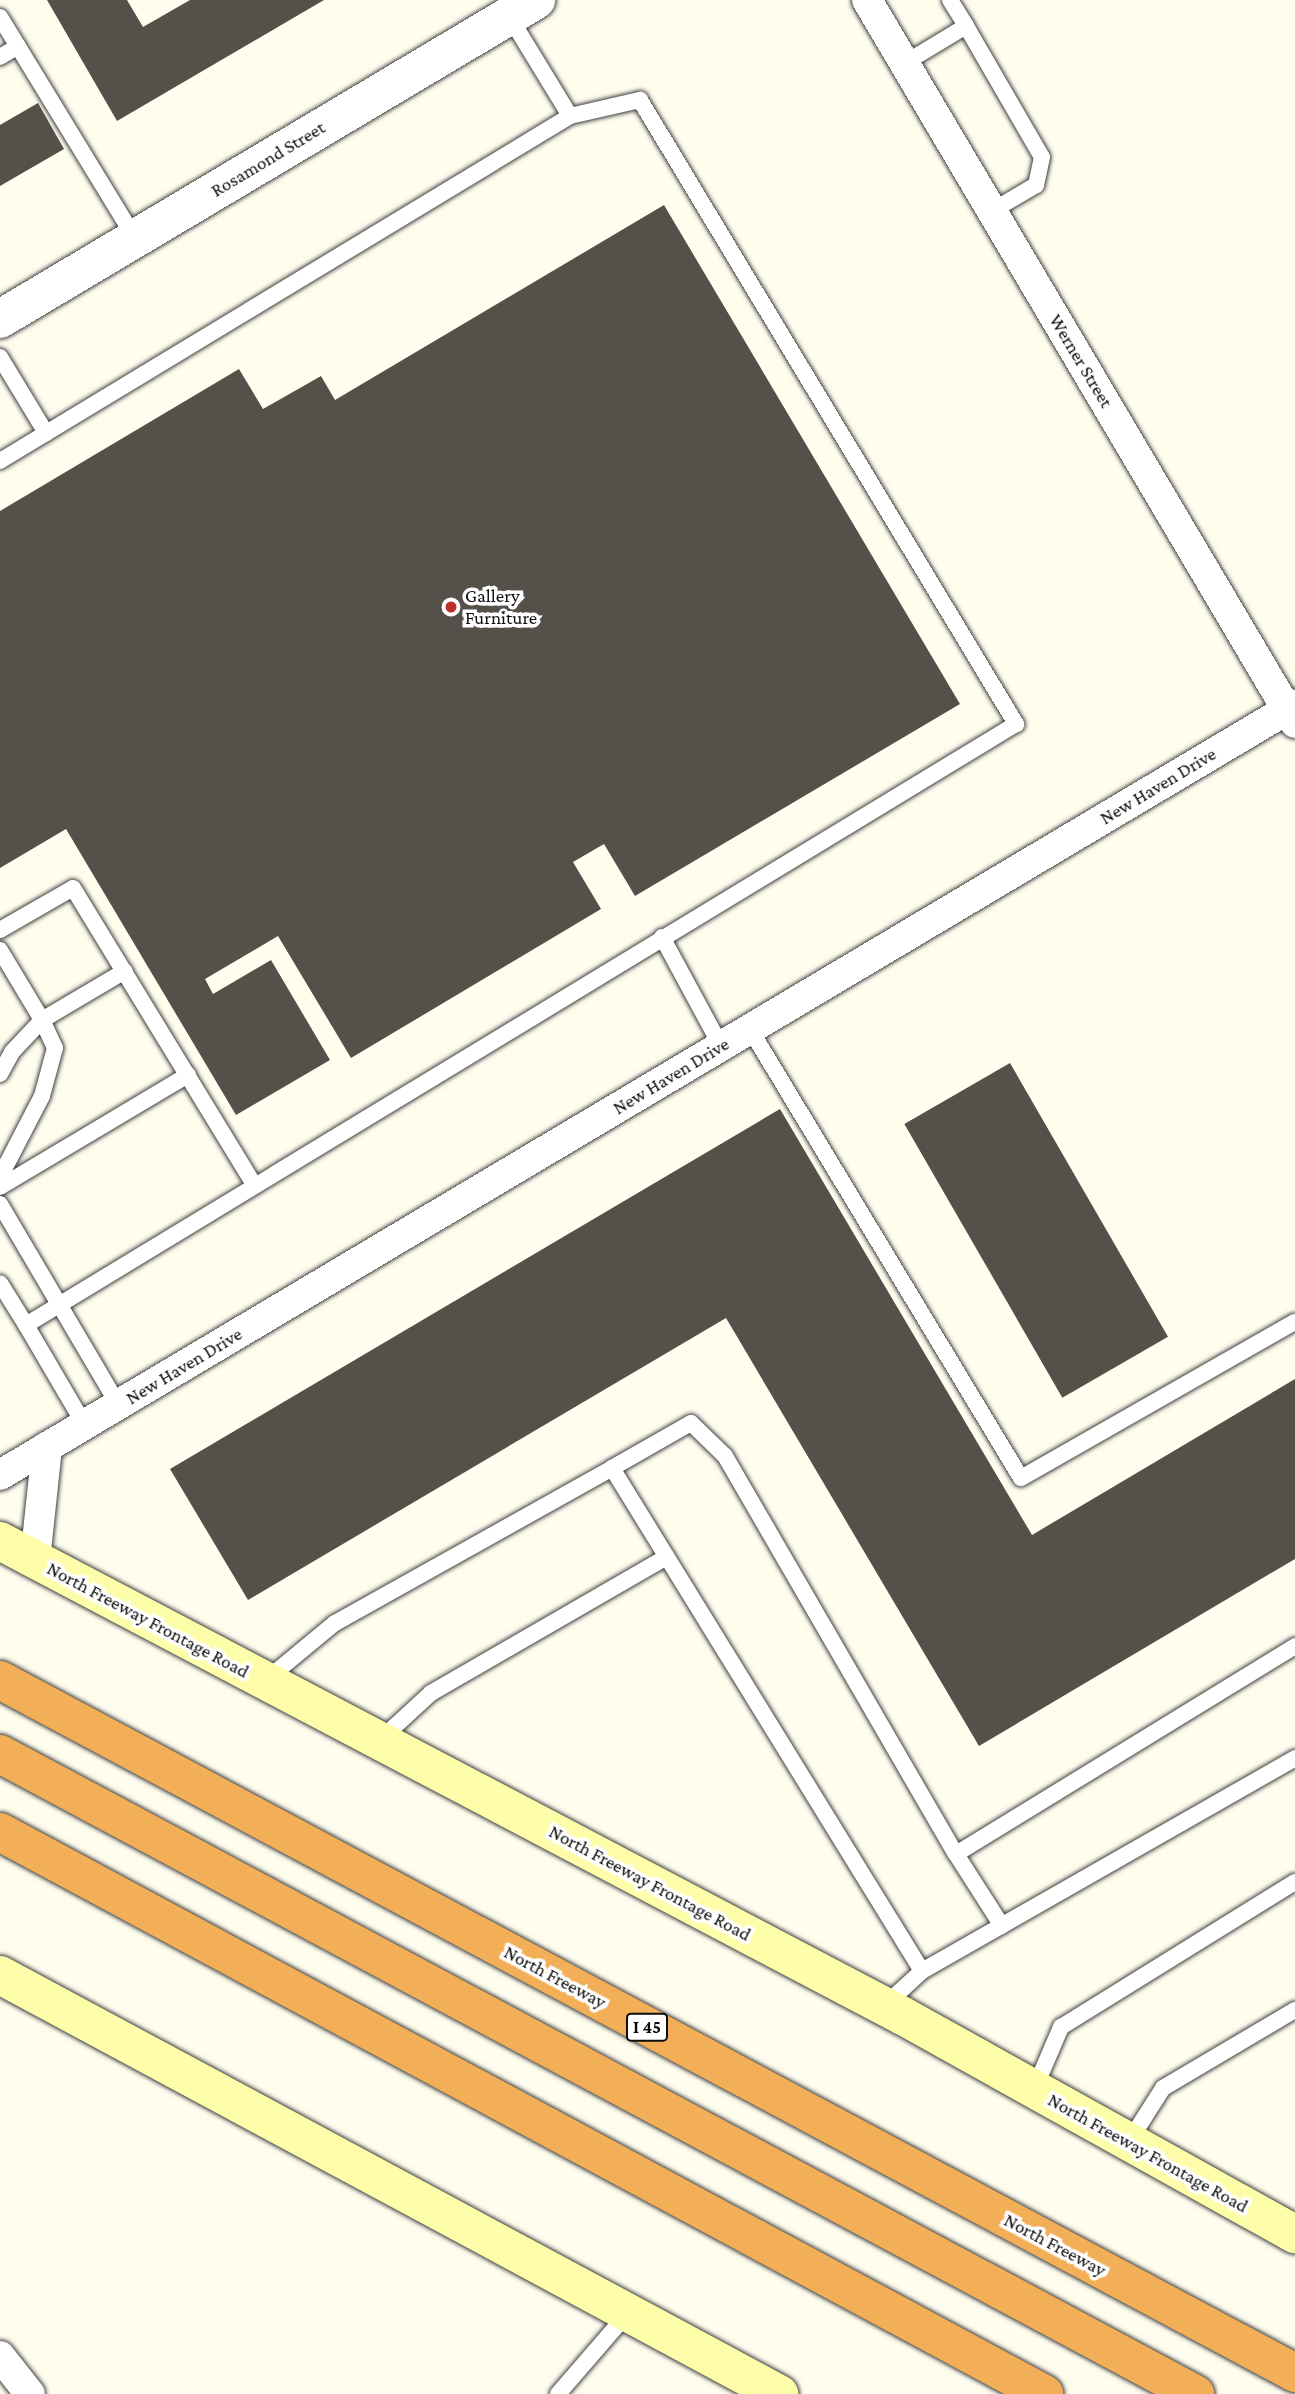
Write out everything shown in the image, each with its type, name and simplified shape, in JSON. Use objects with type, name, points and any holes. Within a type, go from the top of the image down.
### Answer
[{"type":"highway","name":"North Freeway","points":[[0,1680],[1295,2373]]},
{"type":"highway","points":[[0,1754],[1195,2394]]},
{"type":"highway","points":[[0,1832],[1044,2394]]},
{"type":"main road","name":"North Freeway Frontage Road","points":[[0,1541],[884,2006],[1295,2234]]},
{"type":"main road","points":[[0,1975],[779,2394]]},
{"type":"street","name":"Werner Street","points":[[867,0],[1292,713]]},
{"type":"street","name":"Rosamond Street","points":[[0,319],[522,8]]},
{"type":"street","name":"New Haven Drive","points":[[0,1475],[721,1046],[1292,713]]},
{"type":"street","points":[[35,1560],[47,1447]]},
{"type":"street","points":[[0,2356],[30,2394]]},
{"type":"lane","points":[[950,0],[1042,157],[1036,185],[992,211]]},
{"type":"lane","points":[[522,8],[570,116]]},
{"type":"lane","points":[[0,17],[135,238]]},
{"type":"lane","points":[[905,63],[966,26]]},
{"type":"lane","points":[[0,57],[18,46]]},
{"type":"lane","points":[[0,461],[570,116],[640,100],[1016,724],[60,1301],[26,1325]]},
{"type":"lane","points":[[0,357],[46,433]]},
{"type":"lane","points":[[0,930],[74,888],[254,1184]]},
{"type":"lane","points":[[662,937],[721,1046]]},
{"type":"lane","points":[[0,950],[43,1020],[55,1048],[42,1096],[0,1177]]},
{"type":"lane","points":[[0,1074],[12,1052],[43,1020],[125,971]]},
{"type":"lane","points":[[750,1029],[1021,1478],[1295,1322]]},
{"type":"lane","points":[[0,1187],[188,1075]]},
{"type":"lane","points":[[0,1204],[60,1301],[118,1404]]},
{"type":"lane","points":[[0,1283],[84,1424]]},
{"type":"lane","points":[[265,1682],[335,1623],[691,1423],[725,1456],[956,1854],[1002,1926]]},
{"type":"lane","points":[[612,1468],[922,1971]]},
{"type":"lane","points":[[378,1741],[431,1693],[667,1557]]},
{"type":"lane","points":[[956,1854],[1295,1646]]},
{"type":"lane","points":[[884,2006],[922,1971],[1295,1758]]},
{"type":"lane","points":[[1034,2090],[1062,2027],[1295,1882]]},
{"type":"lane","points":[[1128,2143],[1163,2088],[1295,2010]]},
{"type":"lane","points":[[558,2394],[628,2313]]},
{"type":"building","points":[[47,0],[127,0],[143,27],[190,0],[324,0],[117,121]]},
{"type":"building","points":[[38,103],[64,149],[0,186],[0,125]]},
{"type":"building","name":"Gallery Furniture","points":[[664,205],[960,704],[635,896],[604,844],[573,862],[601,909],[351,1058],[278,936],[205,979],[213,994],[271,960],[330,1060],[236,1115],[66,829],[0,868],[0,511],[239,369],[263,409],[321,376],[335,400]]},
{"type":"building","points":[[1010,1063],[1168,1337],[1062,1398],[904,1124]]},
{"type":"building","points":[[780,1109],[1032,1535],[1295,1379],[1295,1559],[979,1746],[726,1318],[248,1600],[170,1469]]},
{"type":"place","name":"Gallery Furniture","points":[[451,607]]}]
